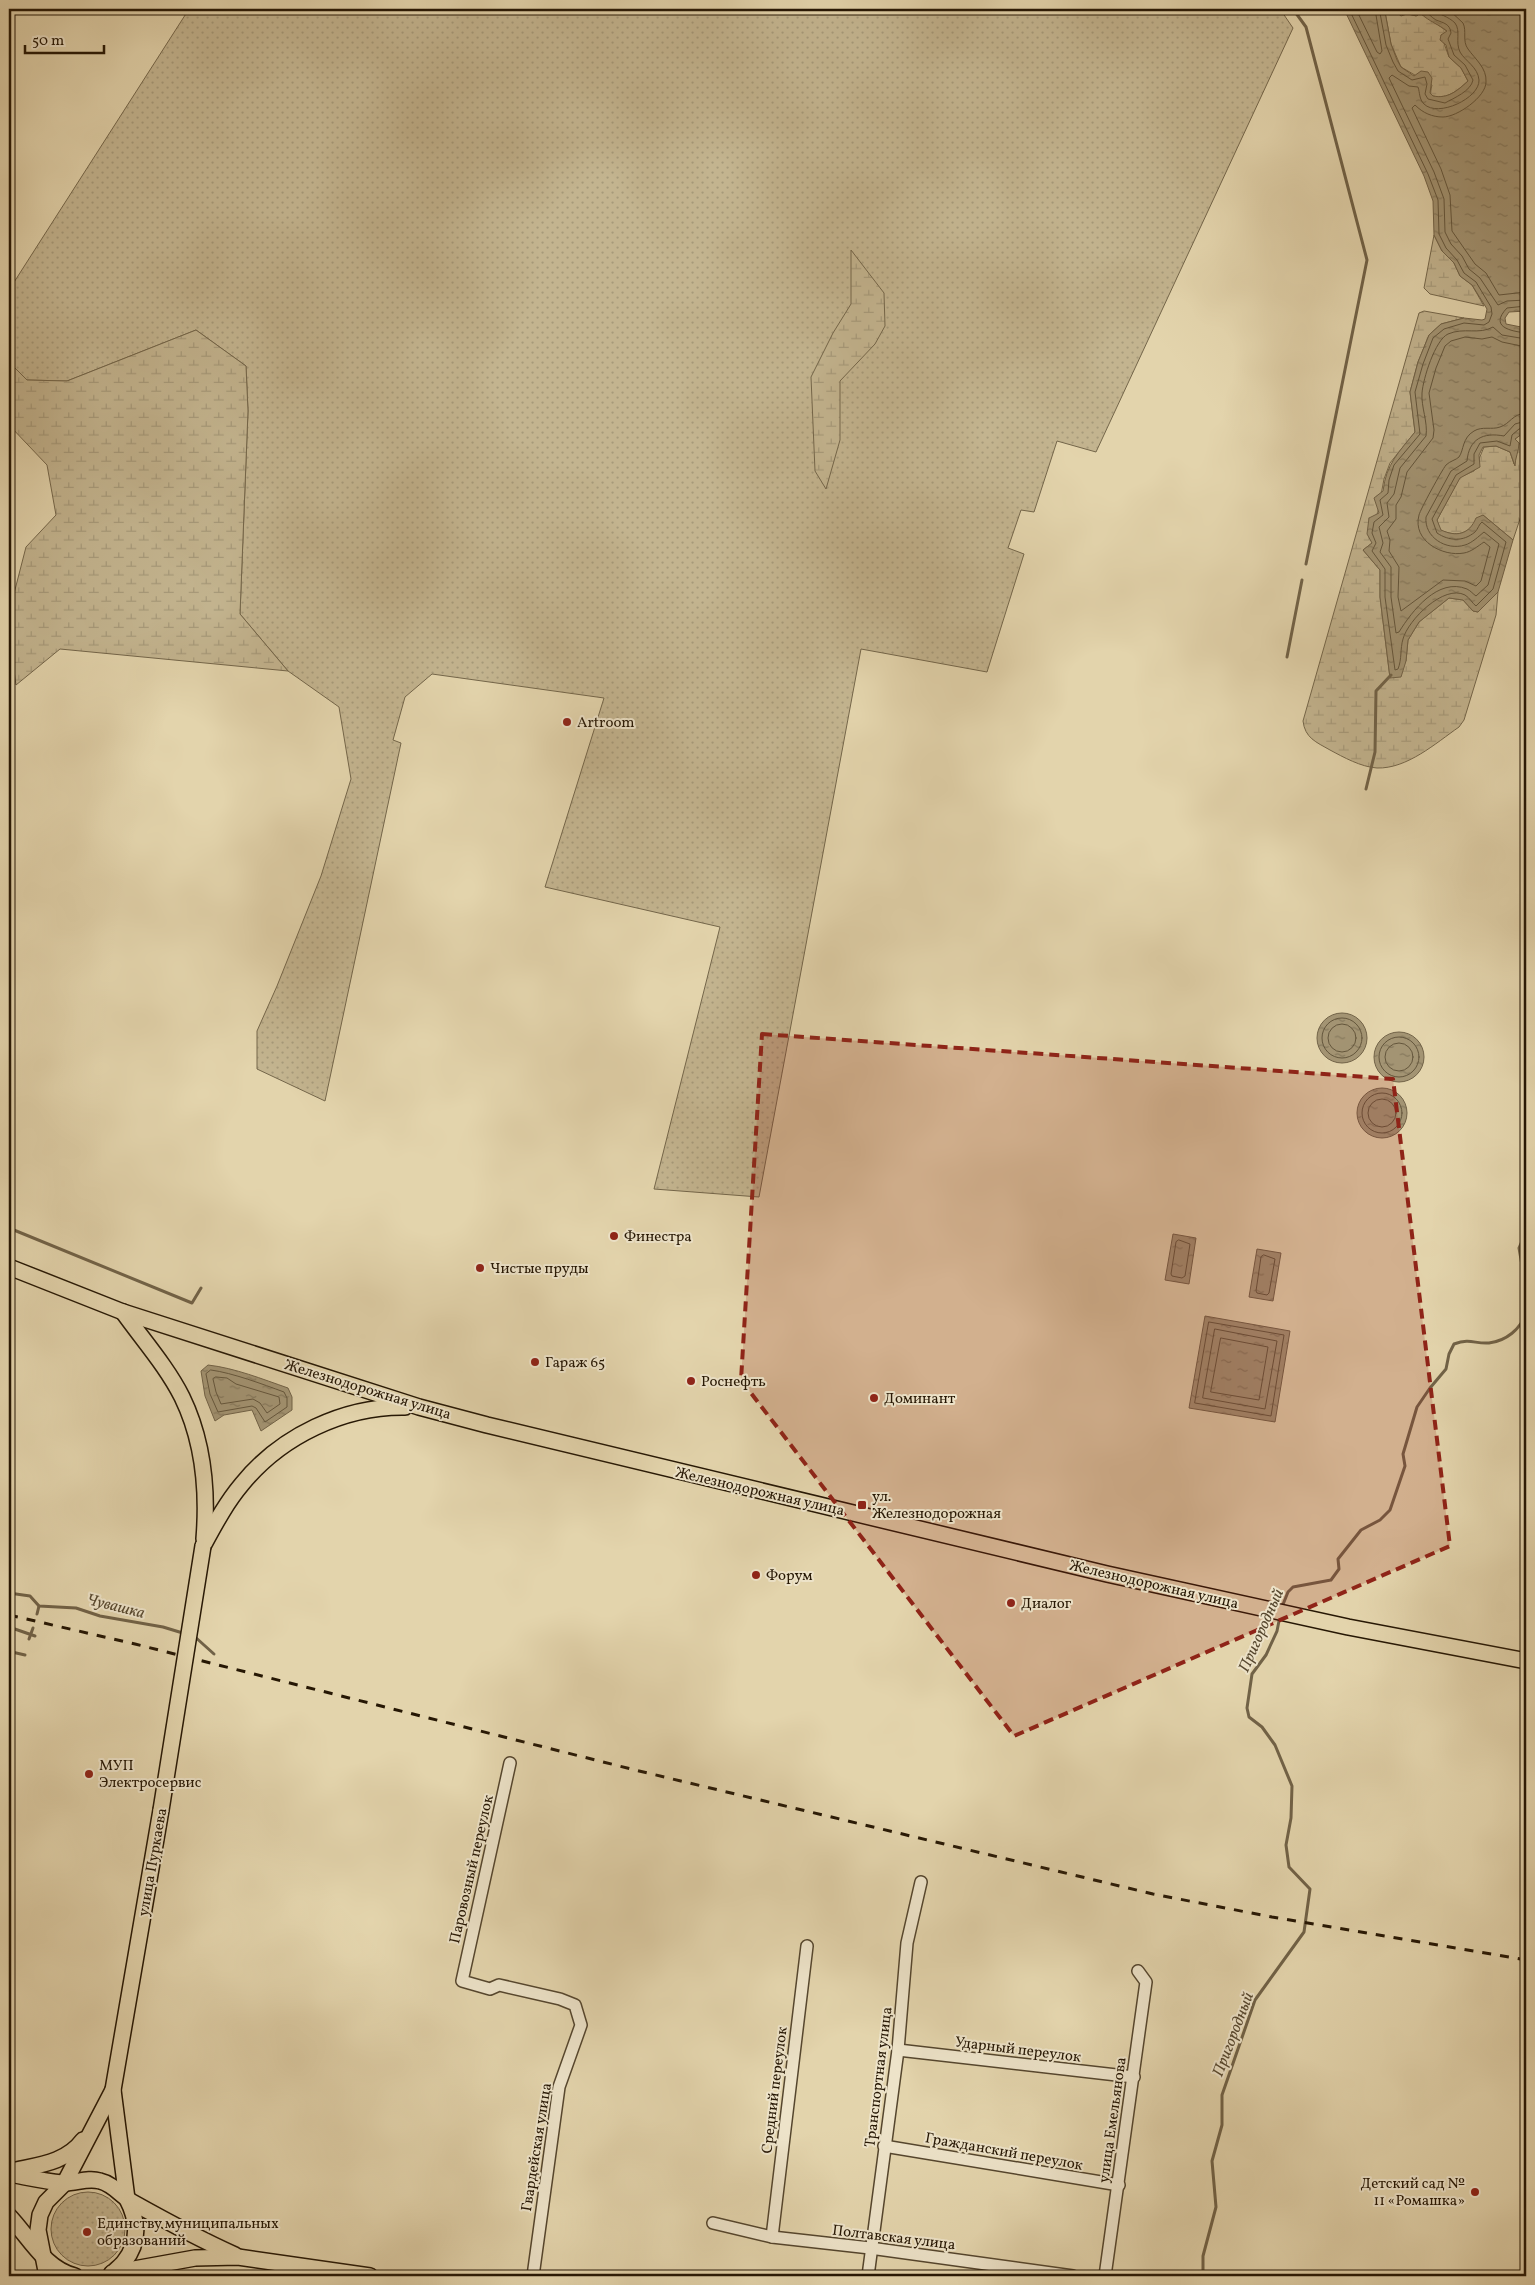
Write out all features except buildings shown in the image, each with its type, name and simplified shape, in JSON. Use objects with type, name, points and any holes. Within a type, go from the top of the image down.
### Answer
[{"type":"main road","name":"Железнодорожная улица","points":[[9,1267],[123,1312],[420,1407],[717,1481],[1107,1574],[1301,1617],[1526,1661]]},
{"type":"main road","points":[[123,1312],[162,1364],[182,1397],[198,1442],[204,1470],[206,1508],[203,1546]]},
{"type":"main road","points":[[203,1546],[220,1513],[242,1483],[269,1457],[299,1436],[332,1420],[360,1411],[380,1408],[420,1407]]},
{"type":"main road","name":"улица Пуркаева","points":[[113,2090],[161,1810],[203,1546]]},
{"type":"main road","points":[[47,2276],[38,2230],[40,2215],[46,2202],[64,2184],[113,2090]]},
{"type":"main road","points":[[108,2275],[124,2261],[133,2247],[137,2231],[135,2214],[127,2199],[113,2090]]},
{"type":"main road","points":[[9,2173],[50,2163],[67,2155],[80,2143],[102,2112]]},
{"type":"main road","points":[[9,2173],[64,2184],[83,2179],[100,2181],[115,2188],[127,2199],[199,2239],[238,2257]]},
{"type":"main road","points":[[9,2216],[43,2257],[57,2268],[75,2276]]},
{"type":"main road","points":[[108,2275],[154,2264],[195,2258],[238,2257],[370,2276]]},
{"type":"street","name":"Паровозный переулок","points":[[510,1764],[462,1981],[490,1989],[499,1985],[560,1999],[575,2005],[581,2025]]},
{"type":"street","name":"Транспортная улица","points":[[868,2276],[870,2248],[898,2050],[907,1943],[920,1882]]},
{"type":"street","name":"Средний переулок","points":[[772,2237],[807,1946]]},
{"type":"street","name":"улица Емельянова","points":[[1103,2276],[1119,2185],[1146,1982],[1138,1971]]},
{"type":"street","name":"Гвардейская улица","points":[[533,2276],[559,2087],[581,2025]]},
{"type":"street","name":"Ударный переулок","points":[[898,2050],[1134,2077]]},
{"type":"street","name":"Гражданский переулок","points":[[884,2146],[1119,2185]]},
{"type":"street","name":"Полтавская улица","points":[[713,2223],[772,2237],[870,2248],[1073,2276]]},
{"type":"highlighted area","points":[[762,1034],[1393,1079],[1450,1546],[1014,1736],[741,1380]]},
{"type":"green space","points":[[189,9],[1280,9],[1293,28],[1096,452],[1057,441],[1034,512],[1021,510],[1008,548],[1024,554],[987,672],[861,649],[759,1197],[654,1189],[720,927],[545,887],[604,698],[432,674],[405,697],[393,740],[401,743],[325,1101],[257,1069],[257,1031],[321,876],[351,779],[339,707],[288,671],[240,614],[248,411],[246,366],[196,330],[67,381],[27,380],[9,362],[9,290]]},
{"type":"green space","points":[[1392,9],[1416,16],[1420,12],[1448,32],[1441,35],[1449,57],[1461,68],[1468,81],[1448,95],[1433,96],[1430,93],[1432,85],[1401,67],[1391,44],[1385,12]]},
{"type":"green space","points":[[1434,235],[1442,251],[1454,263],[1460,276],[1472,285],[1484,306],[1430,294],[1424,288]]},
{"type":"green space","points":[[851,250],[884,293],[885,326],[875,344],[840,381],[840,440],[826,489],[815,471],[811,377],[833,333],[851,304]]},
{"type":"green space","points":[[1424,311],[1464,318],[1441,324],[1429,335],[1418,362],[1410,392],[1415,432],[1390,463],[1384,479],[1372,543],[1363,550],[1380,570],[1380,597],[1390,678],[1406,661],[1408,640],[1419,622],[1449,598],[1463,600],[1473,611],[1478,612],[1498,592],[1496,615],[1464,720],[1459,727],[1410,760],[1388,767],[1377,768],[1352,761],[1316,742],[1306,732],[1303,721],[1419,313]]},
{"type":"green space","points":[[196,330],[246,366],[248,411],[240,614],[288,671],[60,649],[16,685],[9,635],[9,613],[26,547],[56,515],[47,465],[9,425],[9,362],[27,380],[67,381]]},
{"type":"green space","points":[[1526,431],[1526,501],[1513,540],[1483,515],[1464,532],[1454,534],[1440,530],[1437,520],[1460,477],[1474,471],[1484,447],[1496,446],[1510,452],[1514,464],[1519,443],[1515,439]]},
{"type":"green space","points":[[88,2192],[109,2198],[119,2208],[125,2229],[119,2250],[109,2260],[88,2266],[67,2260],[57,2250],[51,2229],[57,2208],[67,2198]]},
{"type":"water","points":[[1344,9],[1392,9],[1521,9],[1526,19],[1526,311],[1509,312],[1505,318],[1506,324],[1526,328],[1526,431],[1515,439],[1519,443],[1515,466],[1510,452],[1496,446],[1483,447],[1479,455],[1480,467],[1460,478],[1437,520],[1441,530],[1457,534],[1466,531],[1476,518],[1483,515],[1513,540],[1498,592],[1478,612],[1473,611],[1463,600],[1449,598],[1419,622],[1408,640],[1406,661],[1401,677],[1390,678],[1380,597],[1380,570],[1363,550],[1372,543],[1367,534],[1369,518],[1379,513],[1374,498],[1383,491],[1390,466],[1415,432],[1410,392],[1418,362],[1429,335],[1441,324],[1464,318],[1485,319],[1487,309],[1472,285],[1460,276],[1454,263],[1442,251],[1434,235],[1433,201],[1424,176]],"holes":[[[1392,9],[1401,16],[1407,14],[1417,16],[1420,13],[1447,31],[1441,35],[1440,40],[1446,45],[1449,57],[1461,68],[1468,81],[1448,95],[1433,96],[1430,93],[1432,78],[1428,72],[1421,71],[1414,76],[1401,67],[1391,44],[1385,12]]]},
{"type":"water","points":[[1347,1013],[1360,1020],[1366,1028],[1366,1048],[1360,1056],[1352,1062],[1337,1063],[1324,1056],[1318,1048],[1317,1033],[1324,1020],[1332,1014]]},
{"type":"water","points":[[1404,1032],[1417,1039],[1423,1047],[1423,1067],[1417,1075],[1409,1081],[1394,1082],[1381,1075],[1375,1067],[1374,1052],[1381,1039],[1389,1033]]},
{"type":"water","points":[[1387,1088],[1400,1095],[1406,1103],[1406,1123],[1400,1131],[1392,1137],[1377,1138],[1364,1131],[1358,1123],[1357,1108],[1364,1095],[1372,1089]]},
{"type":"water","points":[[1173,1234],[1196,1238],[1189,1284],[1165,1280]]},
{"type":"water","points":[[1257,1249],[1281,1253],[1273,1301],[1249,1297]]},
{"type":"water","points":[[1205,1316],[1290,1331],[1275,1422],[1189,1408]]},
{"type":"water","points":[[208,1365],[238,1371],[288,1388],[292,1397],[292,1410],[261,1431],[252,1410],[224,1415],[215,1421],[205,1396],[201,1371]]},
{"type":"waterway","points":[[1293,9],[1306,27],[1367,260],[1306,564]]},
{"type":"waterway","points":[[1287,657],[1302,580]]},
{"type":"waterway","points":[[1366,789],[1375,752],[1376,691],[1391,675]]},
{"type":"waterway","points":[[9,1228],[192,1303],[201,1288]]},
{"type":"waterway","name":"Пригородный","points":[[1526,1232],[1519,1248],[1526,1288]]},
{"type":"waterway","name":"Пригородный","points":[[1282,1607],[1288,1592],[1293,1587],[1331,1580],[1339,1569],[1338,1559],[1361,1530],[1380,1520],[1390,1510],[1405,1466],[1403,1454],[1417,1407],[1446,1369],[1449,1354],[1454,1344],[1469,1341],[1489,1343],[1501,1340],[1517,1329],[1526,1313]]},
{"type":"waterway","name":"Чувашка","points":[[9,1593],[30,1596],[39,1606],[76,1608],[100,1616],[163,1627],[186,1634]]},
{"type":"waterway","points":[[37,1614],[39,1606]]},
{"type":"waterway","name":"Пригородный","points":[[1203,2276],[1203,2256],[1216,2207],[1212,2161],[1222,2125],[1222,2095],[1255,2000],[1304,1932],[1310,1889],[1289,1867],[1286,1845],[1291,1818],[1292,1786],[1275,1745],[1262,1727],[1249,1717],[1247,1708],[1252,1674],[1266,1655],[1277,1631],[1280,1616]]},
{"type":"waterway","points":[[9,1627],[35,1636]]},
{"type":"waterway","points":[[29,1639],[33,1628]]},
{"type":"waterway","name":"Чувашка","points":[[194,1636],[214,1654]]},
{"type":"waterway","points":[[9,1653],[25,1655]]},
{"type":"railway","points":[[9,1615],[135,1644],[635,1770],[1153,1894],[1272,1917],[1526,1960]]},
{"type":"place","name":"Artroom","points":[[567,722]]},
{"type":"place","name":"Финестра","points":[[614,1236]]},
{"type":"place","name":"Чистые пруды","points":[[480,1268]]},
{"type":"place","name":"Гараж 65","points":[[535,1362]]},
{"type":"place","name":"Роснефть","points":[[691,1381]]},
{"type":"place","name":"Доминант","points":[[874,1398]]},
{"type":"place","name":"ул. Железнодорожная","points":[[862,1505]]},
{"type":"place","name":"Форум","points":[[756,1575]]},
{"type":"place","name":"Диалог","points":[[1011,1603]]},
{"type":"place","name":"МУП Электросервис","points":[[89,1774]]},
{"type":"place","name":"Детский сад № 11 «Ромашка»","points":[[1475,2192]]},
{"type":"place","name":"Единству муниципальных образований","points":[[87,2232]]}]
